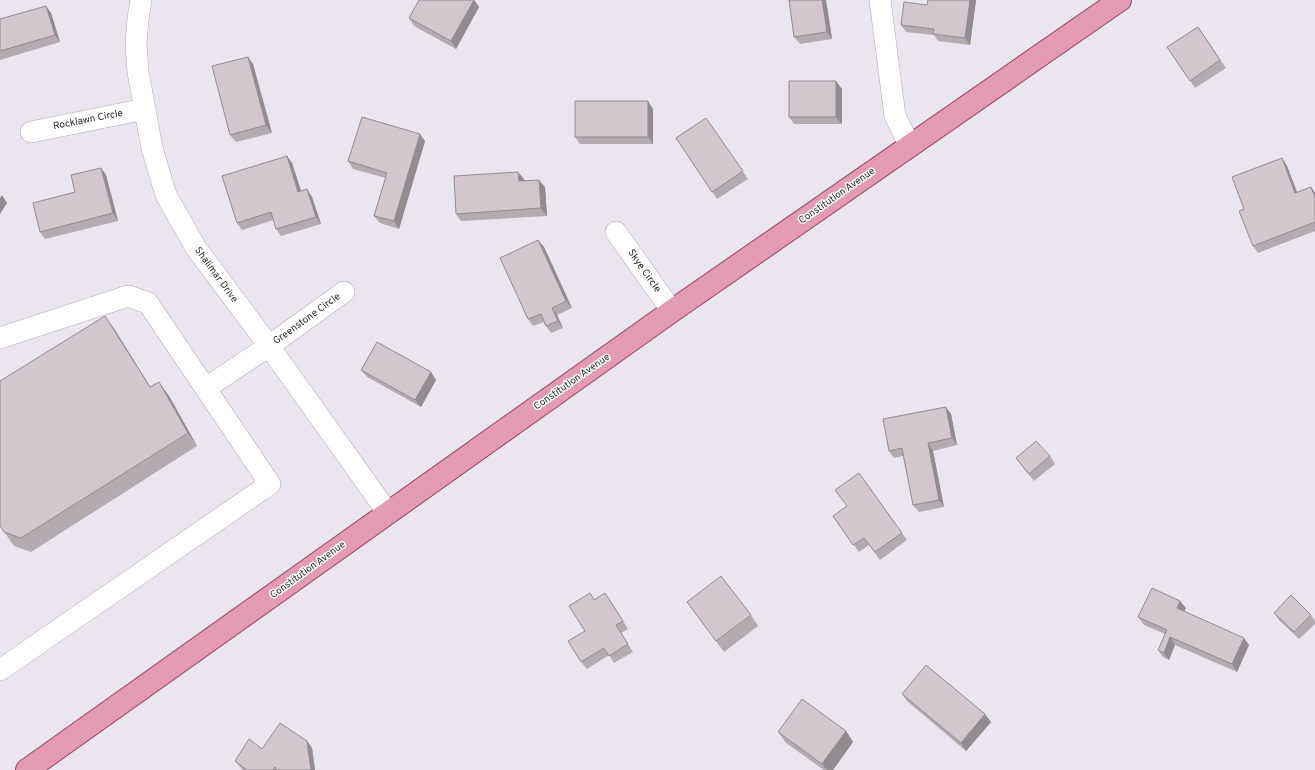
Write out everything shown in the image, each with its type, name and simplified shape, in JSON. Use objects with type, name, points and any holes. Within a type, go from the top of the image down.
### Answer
[{"type":"main road","name":"Constitution Avenue","points":[[27,770],[672,311],[1120,0]]},
{"type":"street","name":"Shalimar Drive","points":[[141,0],[136,44],[138,72],[152,148],[166,195],[196,248],[269,346],[388,513]]},
{"type":"street","points":[[880,0],[895,116],[910,146]]},
{"type":"street","name":"Rocklawn Circle","points":[[30,132],[144,109]]},
{"type":"street","name":"Skye Circle","points":[[616,232],[672,311]]},
{"type":"street","name":"Greenstone Circle","points":[[206,388],[269,346],[344,292]]},
{"type":"street","points":[[0,338],[128,296],[148,303],[270,484],[0,670]]},
{"type":"building","points":[[419,0],[474,0],[451,41],[409,18]]},
{"type":"building","points":[[789,0],[822,0],[827,32],[794,37]]},
{"type":"building","points":[[928,0],[970,0],[965,38],[933,34],[934,29],[901,25],[904,2],[927,5]]},
{"type":"building","points":[[46,6],[55,35],[0,51],[0,19]]},
{"type":"building","points":[[1198,27],[1220,60],[1190,81],[1167,47]]},
{"type":"building","points":[[248,57],[266,125],[230,135],[212,66]]},
{"type":"building","points":[[789,81],[836,81],[836,117],[789,117]]},
{"type":"building","points":[[575,101],[648,101],[648,137],[575,137]]},
{"type":"building","points":[[362,117],[420,134],[394,221],[374,216],[387,173],[348,161]]},
{"type":"building","points":[[706,118],[743,171],[712,192],[676,138]]},
{"type":"building","points":[[287,156],[298,192],[307,189],[316,217],[276,229],[271,212],[237,223],[222,176]]},
{"type":"building","points":[[1282,158],[1295,193],[1311,187],[1315,197],[1315,222],[1253,246],[1239,211],[1244,209],[1232,177]]},
{"type":"building","points":[[101,168],[113,213],[40,232],[33,203],[75,192],[71,175]]},
{"type":"building","points":[[518,172],[519,181],[539,180],[541,208],[456,214],[454,176]]},
{"type":"building","points":[[538,240],[566,301],[552,308],[558,321],[546,326],[541,314],[528,319],[500,258]]},
{"type":"building","points":[[105,316],[150,387],[159,382],[188,433],[21,538],[4,532],[0,526],[0,381]]},
{"type":"building","points":[[377,342],[431,372],[415,400],[361,370]]},
{"type":"building","points":[[946,407],[952,438],[928,443],[939,500],[913,505],[902,448],[889,451],[883,419]]},
{"type":"building","points":[[1036,441],[1050,456],[1029,474],[1016,458]]},
{"type":"building","points":[[859,473],[902,533],[875,552],[864,538],[853,545],[833,516],[847,506],[835,490]]},
{"type":"building","points":[[721,576],[751,615],[716,641],[687,602]]},
{"type":"building","points":[[1152,588],[1180,601],[1177,608],[1244,638],[1232,664],[1170,637],[1164,653],[1158,650],[1167,630],[1138,617]]},
{"type":"building","points":[[590,593],[594,600],[605,593],[623,621],[616,625],[628,644],[609,656],[604,648],[581,662],[568,641],[585,631],[569,606]]},
{"type":"building","points":[[1291,595],[1311,615],[1294,632],[1274,613]]},
{"type":"building","points":[[926,665],[985,714],[961,743],[902,694]]},
{"type":"building","points":[[802,699],[846,731],[822,764],[778,732]]},
{"type":"building","points":[[280,723],[307,741],[311,770],[276,770],[275,767],[273,770],[247,770],[235,761],[249,739],[262,749]]}]
